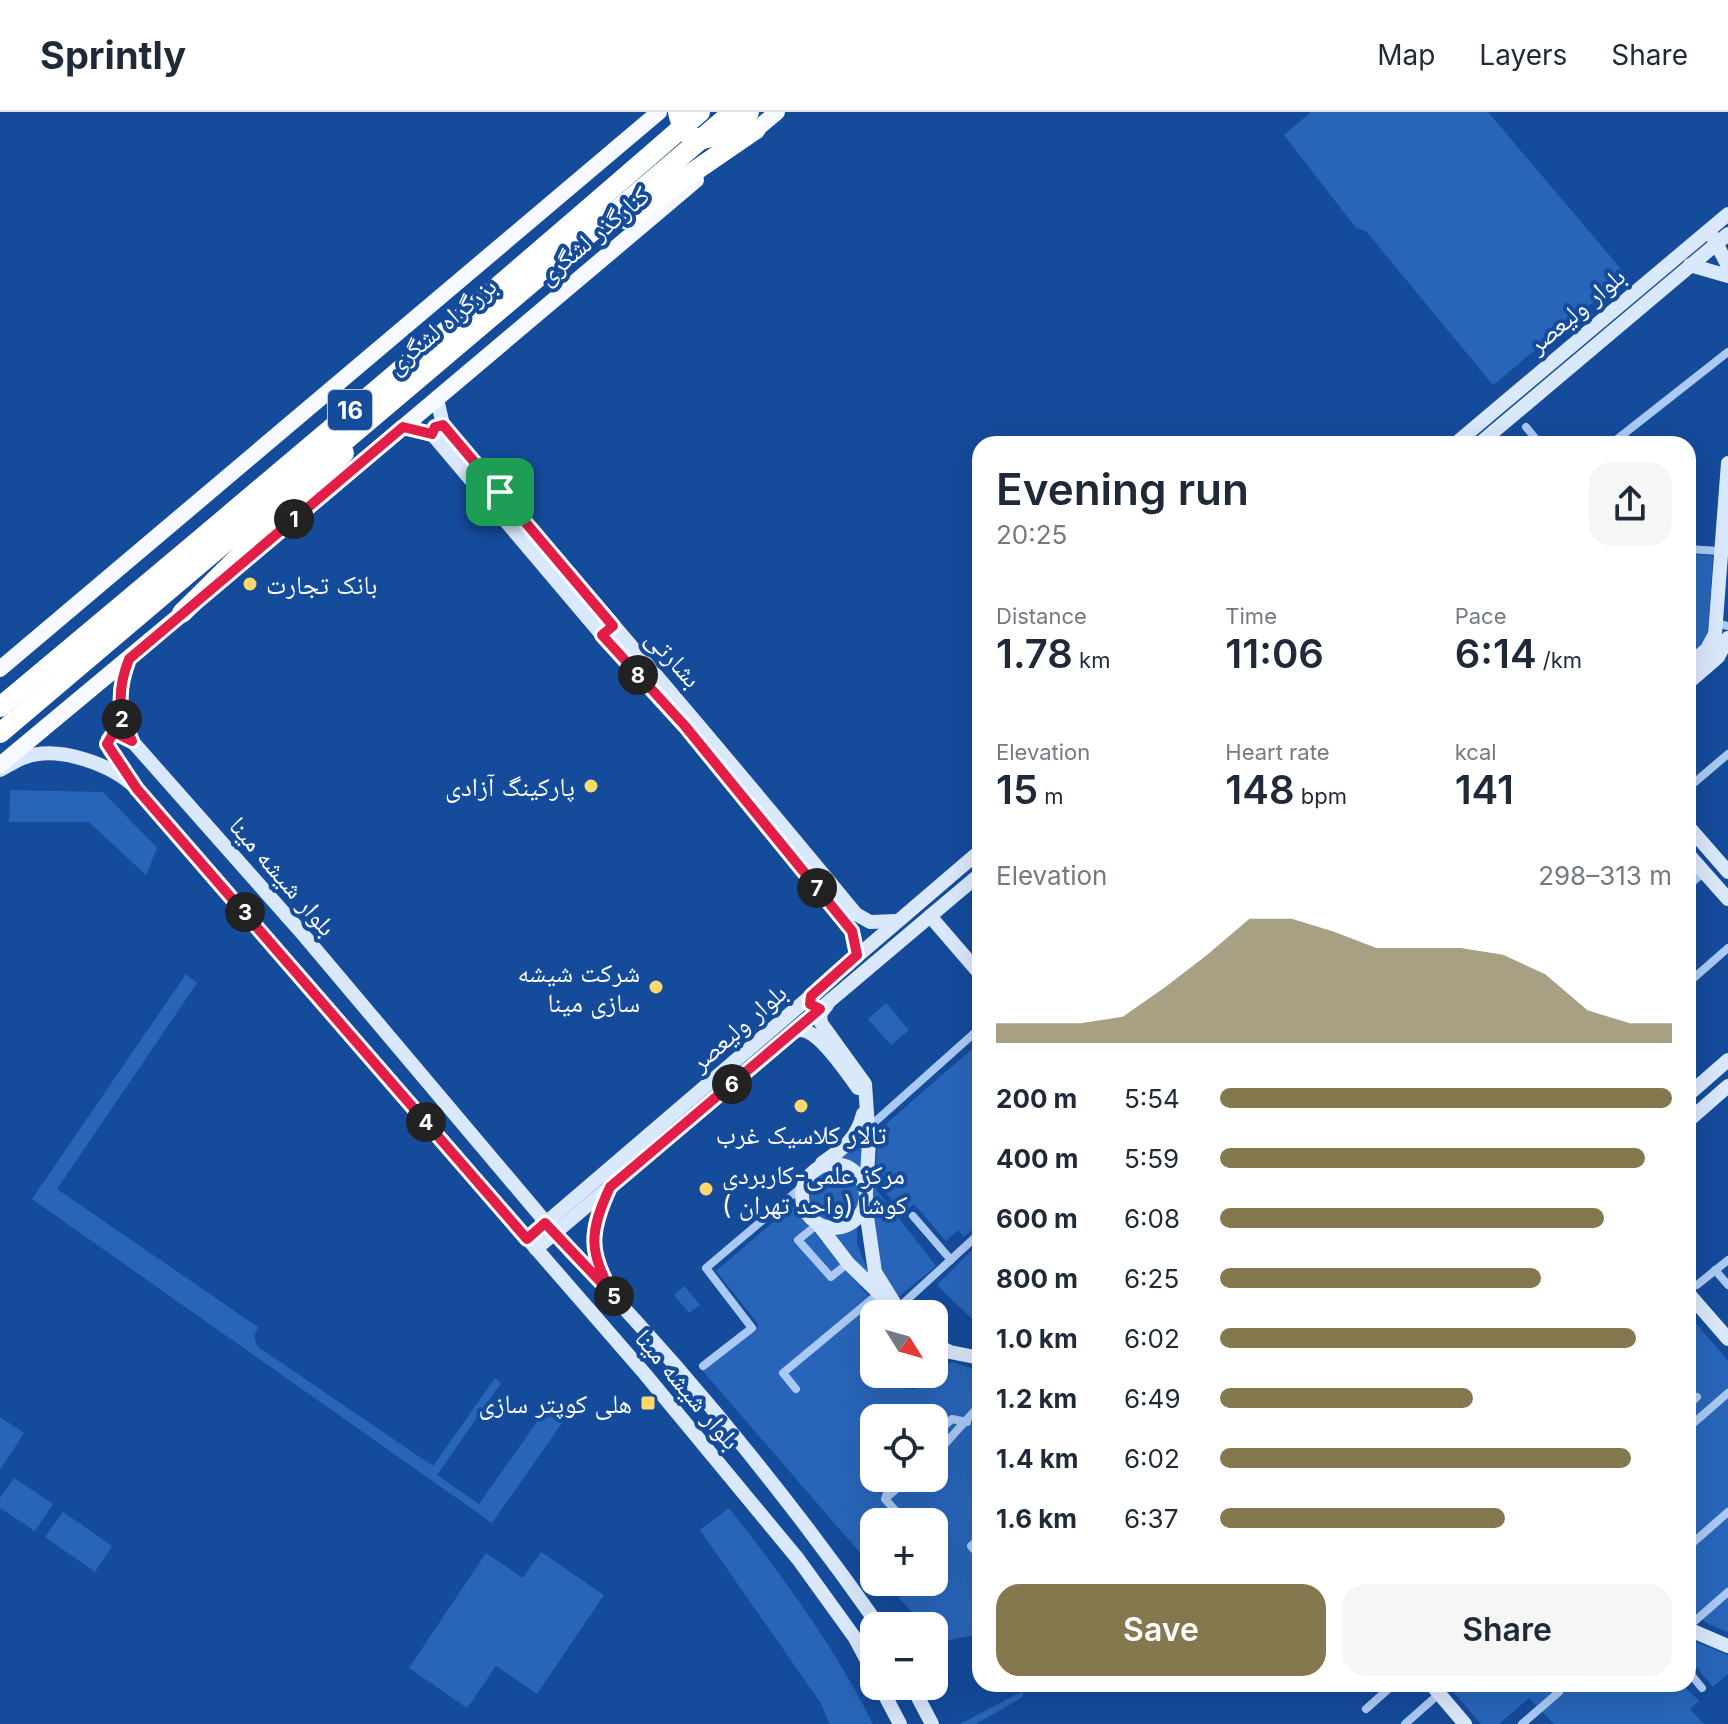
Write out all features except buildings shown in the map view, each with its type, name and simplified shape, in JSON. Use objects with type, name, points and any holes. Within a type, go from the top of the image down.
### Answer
[{"type":"highway","points":[[678,112],[686,130],[698,138],[710,139],[753,121]]},
{"type":"highway","name":"بزرگراه لشگری","points":[[0,707],[446,332],[700,112]]},
{"type":"highway","name":"بزرگراه لشگری","points":[[0,733],[733,112]]},
{"type":"highway","points":[[557,261],[602,237],[753,121]]},
{"type":"highway","points":[[182,613],[326,474],[391,400]]},
{"type":"main road","name":"کنارگذر لشگری","points":[[0,669],[659,112]]},
{"type":"main road","name":"کنارگذر لشگری","points":[[0,768],[437,399],[753,121],[777,112]]},
{"type":"main road","name":"بلوار ولیعصر","points":[[1488,436],[1690,265],[1718,235],[1728,214]]},
{"type":"main road","name":"بلوار ولیعصر","points":[[1465,436],[1718,235]]},
{"type":"main road","points":[[1718,235],[1728,266]]},
{"type":"main road","points":[[1690,265],[1728,276]]},
{"type":"main road","name":"بشارتی","points":[[437,399],[438,430],[608,631],[852,931],[857,955]]},
{"type":"main road","points":[[403,427],[438,430]]},
{"type":"main road","points":[[1696,658],[1707,649],[1722,624],[1719,551],[1728,463]]},
{"type":"main road","name":"بشارتی","points":[[608,631],[696,718],[856,914],[870,922],[897,921]]},
{"type":"main road","points":[[1696,676],[1718,657],[1728,638]]},
{"type":"main road","name":"بلوار شیشه مینا","points":[[129,659],[120,683],[120,707],[132,741],[301,932],[550,1228],[614,1296],[818,1539],[869,1612]]},
{"type":"main road","points":[[132,741],[114,732],[107,744],[137,789]]},
{"type":"main road","name":"بلوار شیشه مینا","points":[[0,768],[25,757],[63,756],[124,776],[137,789],[532,1244],[798,1559],[860,1649]]},
{"type":"main road","points":[[1696,833],[1723,855],[1728,872]]},
{"type":"main road","name":"بلوار ولیعصر","points":[[550,1228],[610,1187],[790,1025],[811,996],[972,858]]},
{"type":"main road","points":[[1696,863],[1728,899]]},
{"type":"main road","name":"بلوار ولیعصر","points":[[532,1244],[790,1025],[826,1004],[972,881]]},
{"type":"main road","points":[[930,916],[972,965]]},
{"type":"main road","points":[[811,996],[810,1004],[826,1004]]},
{"type":"main road","points":[[820,1032],[820,1014],[826,1004]]},
{"type":"main road","points":[[790,1025],[820,1032],[865,1084],[868,1128],[866,1196],[875,1272],[892,1300]]},
{"type":"main road","points":[[1696,1088],[1728,1060]]},
{"type":"main road","points":[[1696,1114],[1728,1086]]},
{"type":"main road","points":[[867,1102],[858,1133],[814,1171],[803,1186],[804,1208],[848,1263],[885,1300]]},
{"type":"main road","points":[[814,1171],[823,1166],[844,1166],[861,1178],[866,1196],[856,1219],[847,1225],[827,1227],[818,1224]]},
{"type":"main road","points":[[610,1187],[594,1226],[593,1240],[595,1259],[614,1296]]},
{"type":"main road","points":[[1696,1293],[1728,1339]]},
{"type":"main road","points":[[950,1352],[972,1356]]},
{"type":"main road","points":[[850,1631],[860,1628]]},
{"type":"main road","points":[[1696,1632],[1728,1646]]},
{"type":"main road","points":[[1438,1692],[1465,1724]]},
{"type":"main road","points":[[887,1700],[900,1724]]},
{"type":"main road","points":[[919,1700],[932,1724]]},
{"type":"street","points":[[1621,436],[1728,352]]},
{"type":"street","points":[[1526,427],[1533,436]]},
{"type":"street","points":[[1696,550],[1719,551]]},
{"type":"street","points":[[1696,781],[1728,754]]},
{"type":"street","points":[[1696,879],[1704,872]]},
{"type":"street","points":[[1696,976],[1728,948]]},
{"type":"street","points":[[868,1128],[972,1035]]},
{"type":"street","points":[[703,1366],[752,1328],[706,1268],[803,1186]]},
{"type":"street","points":[[913,1216],[951,1260]]},
{"type":"street","points":[[818,1224],[798,1240],[831,1277],[848,1263]]},
{"type":"street","points":[[910,1300],[972,1240]]},
{"type":"street","points":[[1696,1286],[1728,1260]]},
{"type":"street","points":[[1715,1270],[1728,1285]]},
{"type":"street","points":[[796,1389],[783,1373],[878,1294]]},
{"type":"street","points":[[1696,1421],[1728,1393]]},
{"type":"street","points":[[948,1442],[972,1415]]},
{"type":"street","points":[[948,1423],[952,1419],[967,1422]]},
{"type":"street","points":[[885,1499],[887,1492]]},
{"type":"street","points":[[885,1499],[893,1492]]},
{"type":"street","points":[[885,1499],[893,1508]]},
{"type":"street","points":[[1696,1540],[1728,1512]]},
{"type":"street","points":[[1696,1621],[1728,1592]]},
{"type":"street","points":[[1696,1681],[1702,1688]]},
{"type":"street","points":[[1366,1709],[1385,1692]]},
{"type":"street","points":[[1405,1724],[1432,1692]]},
{"type":"street","points":[[1522,1724],[1559,1692]]},
{"type":"shaded area","points":[[1311,112],[1488,112],[1626,275],[1493,385],[1366,231],[1356,228],[1284,135]]},
{"type":"shaded area","points":[[1696,555],[1713,556],[1707,640],[1696,649]]},
{"type":"shaded area","points":[[10,790],[103,792],[157,848],[146,875],[89,822],[9,822]]},
{"type":"shaded area","points":[[186,974],[197,983],[57,1189],[258,1327],[254,1336],[258,1347],[433,1466],[495,1378],[501,1383],[437,1475],[479,1504],[539,1419],[569,1413],[492,1523],[32,1199]]},
{"type":"shaded area","points":[[886,1003],[909,1030],[891,1045],[868,1019]]},
{"type":"shaded area","points":[[972,1049],[972,1230],[964,1237],[958,1230],[946,1241],[914,1204],[903,1213],[875,1180],[878,1131]]},
{"type":"shaded area","points":[[865,1128],[862,1175],[852,1164],[839,1161]]},
{"type":"shaded area","points":[[834,1171],[852,1179],[860,1197],[852,1215],[834,1223],[816,1215],[808,1197],[816,1179]]},
{"type":"shaded area","points":[[872,1184],[936,1266],[895,1300],[883,1272],[872,1215]]},
{"type":"shaded area","points":[[792,1206],[872,1300],[860,1300],[860,1388],[948,1388],[948,1365],[952,1362],[972,1368],[972,1636],[948,1640],[948,1612],[912,1612],[897,1596],[948,1596],[948,1508],[860,1508],[860,1553],[702,1370],[759,1325],[716,1271]]},
{"type":"shaded area","points":[[857,1222],[857,1243],[874,1287],[826,1231],[845,1232]]},
{"type":"shaded area","points":[[972,1250],[972,1319],[937,1285]]},
{"type":"shaded area","points":[[684,1286],[700,1305],[689,1313],[674,1295]]},
{"type":"shaded area","points":[[1696,1323],[1728,1361],[1728,1632],[1708,1624],[1696,1614]]},
{"type":"shaded area","points":[[0,1417],[24,1433],[0,1470]]},
{"type":"shaded area","points":[[14,1478],[53,1504],[35,1531],[0,1508],[0,1498]]},
{"type":"shaded area","points":[[729,1508],[807,1613],[842,1667],[873,1724],[830,1724],[820,1702],[700,1530]]},
{"type":"shaded area","points":[[63,1512],[112,1546],[95,1572],[45,1537]]},
{"type":"shaded area","points":[[541,1552],[604,1595],[537,1694],[496,1666],[467,1708],[409,1668],[486,1553],[523,1578]]},
{"type":"shaded area","points":[[1696,1642],[1728,1655],[1728,1674],[1713,1687],[1696,1667]]},
{"type":"shaded area","points":[[1023,1692],[1023,1697],[976,1724],[960,1724]]},
{"type":"shaded area","points":[[1454,1692],[1690,1692],[1699,1701],[1690,1709],[1704,1724],[1554,1724],[1529,1698],[1499,1724],[1481,1724]]},
{"type":"place","name":"بانک تجارت","points":[[250,584]]},
{"type":"place","name":"پارکینگ آزادی","points":[[591,786]]},
{"type":"place","name":"شرکت شیشه سازی مینا","points":[[656,987]]},
{"type":"place","name":"تالار کلاسیک غرب","points":[[801,1106]]},
{"type":"place","name":"مرکز علمی-کاربردی کوشا (واحد تهران )","points":[[706,1189]]},
{"type":"place","name":"هلی کوپتر سازی","points":[[648,1403]]},
{"type":"route","points":[[443,425],[500,492],[613,626],[602,635],[685,726],[852,931],[857,955],[811,996],[810,1004],[820,1009],[610,1187],[594,1226],[593,1240],[595,1259],[614,1296],[545,1223],[527,1239],[137,789],[107,744],[109,735],[114,732],[132,741],[120,707],[120,683],[129,659],[403,427],[432,434],[435,427],[443,425]]}]
